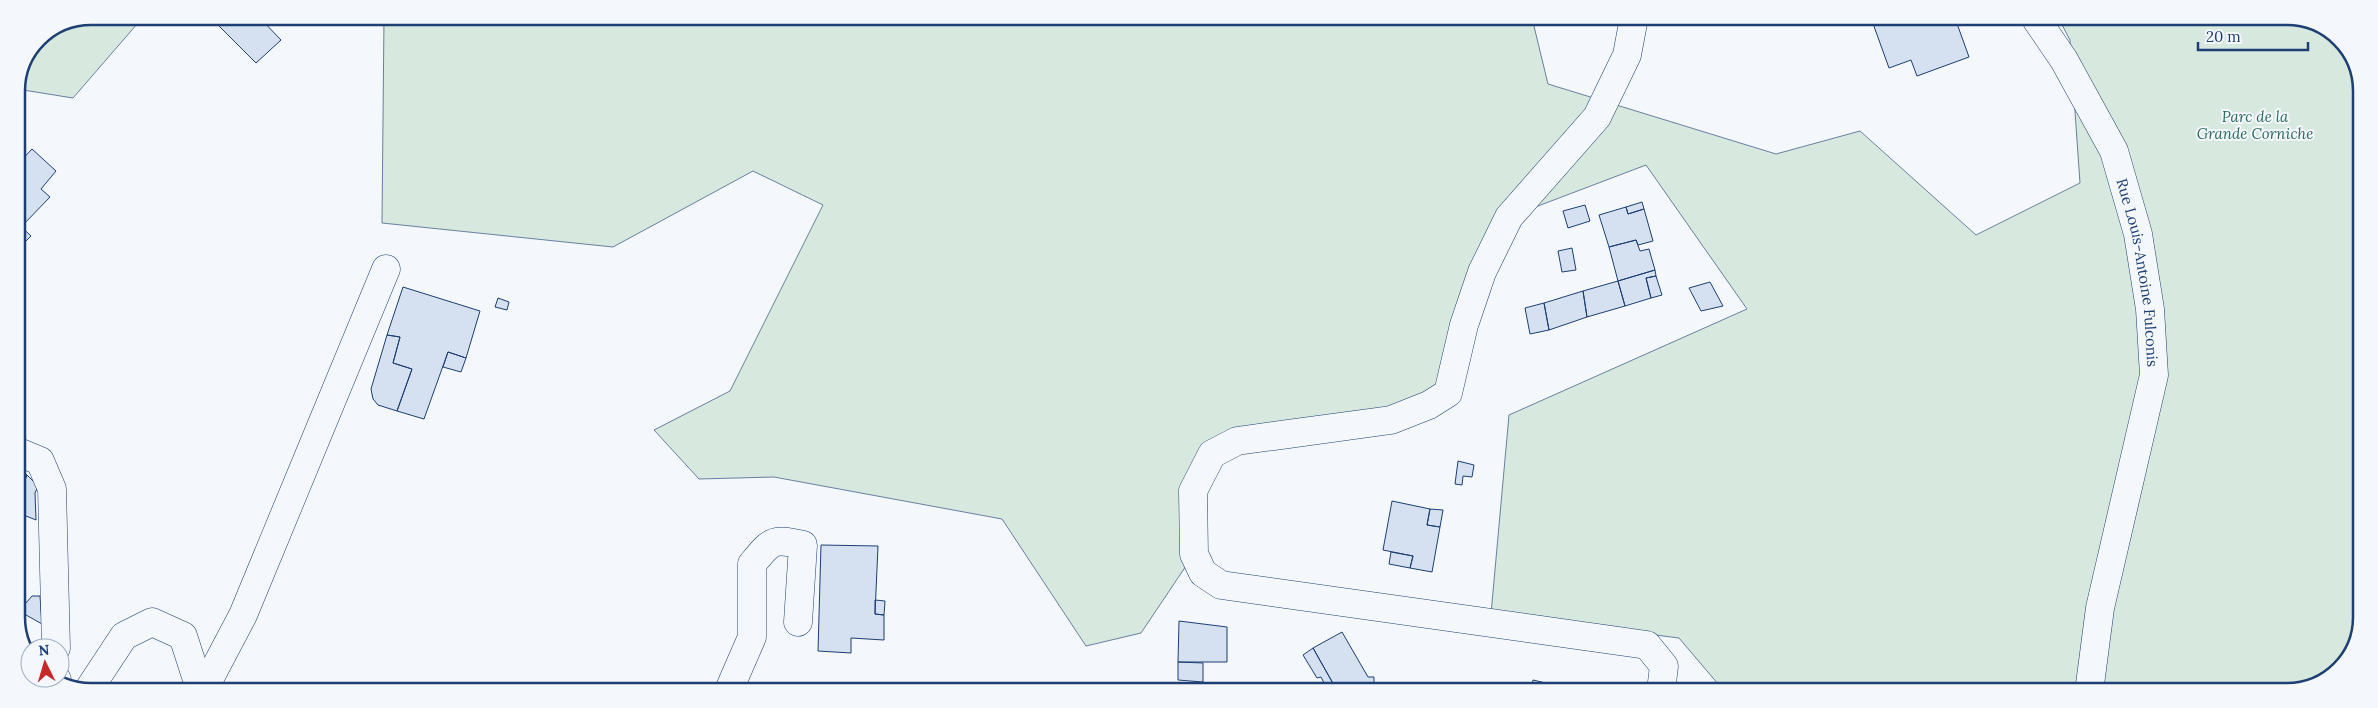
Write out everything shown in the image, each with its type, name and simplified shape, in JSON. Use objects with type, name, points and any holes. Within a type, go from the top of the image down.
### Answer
[{"type":"street","points":[[1633,25],[1627,55],[1597,117],[1510,217],[1486,264],[1464,325],[1448,393],[1429,405],[1391,420],[1237,440],[1212,454],[1193,491],[1194,554],[1203,573],[1221,585],[1647,645],[1664,666],[1662,683]]},
{"type":"street","name":"Rue Louis-Antoine Fulconis","points":[[2041,25],[2064,60],[2114,151],[2138,234],[2150,309],[2154,375],[2100,608],[2090,683]]},
{"type":"street","points":[[205,683],[243,615],[386,269]]},
{"type":"street","points":[[25,455],[40,461],[52,489],[56,638]]},
{"type":"street","points":[[732,683],[752,637],[750,583],[752,564],[769,544],[781,540],[803,545],[798,622]]},
{"type":"street","points":[[93,683],[124,636],[152,622],[183,636],[200,683]]},
{"type":"green space","points":[[136,25],[73,98],[25,90],[26,78],[30,66],[44,44],[54,36],[78,26]]},
{"type":"green space","name":"Parc de la Grande Corniche","points":[[384,25],[1534,25],[1548,84],[1776,154],[1860,131],[1976,235],[2080,183],[2070,40],[2062,25],[2287,25],[2304,27],[2324,36],[2334,44],[2348,66],[2353,86],[2353,617],[2351,634],[2342,654],[2327,669],[2308,680],[2287,683],[1717,683],[1679,638],[1491,614],[1509,415],[1747,309],[1646,165],[1509,217],[1448,393],[1212,454],[1194,554],[1141,633],[1086,646],[1002,519],[774,477],[699,479],[654,430],[730,391],[823,205],[753,171],[613,247],[382,223]]},
{"type":"building","points":[[218,25],[267,25],[281,40],[256,63]]},
{"type":"building","points":[[1874,25],[1958,25],[1969,57],[1917,76],[1911,60],[1889,68]]},
{"type":"building","points":[[32,149],[56,171],[41,189],[50,197],[25,223],[25,156]]},
{"type":"building","points":[[1642,202],[1644,209],[1628,214],[1626,207]]},
{"type":"building","points":[[1585,205],[1590,221],[1568,228],[1563,211]]},
{"type":"building","points":[[1626,207],[1628,214],[1644,209],[1653,241],[1638,245],[1636,240],[1609,247],[1599,215]]},
{"type":"building","points":[[25,230],[31,236],[25,242]]},
{"type":"building","points":[[1636,240],[1640,251],[1649,249],[1655,270],[1618,281],[1609,247]]},
{"type":"building","points":[[1572,248],[1576,270],[1562,272],[1558,251]]},
{"type":"building","points":[[1655,270],[1656,276],[1646,278],[1651,298],[1625,306],[1618,281]]},
{"type":"building","points":[[1656,276],[1662,295],[1651,298],[1646,278]]},
{"type":"building","points":[[1618,281],[1625,306],[1587,317],[1583,291]]},
{"type":"building","points":[[1710,282],[1723,306],[1701,311],[1689,288]]},
{"type":"building","points":[[403,287],[480,311],[466,358],[448,352],[424,419],[397,411],[412,369],[393,363],[400,337],[387,335]]},
{"type":"building","points":[[1583,291],[1587,317],[1549,330],[1544,303]]},
{"type":"building","points":[[498,298],[509,302],[507,310],[495,307]]},
{"type":"building","points":[[1544,303],[1549,330],[1530,334],[1525,308]]},
{"type":"building","points":[[387,335],[400,337],[393,363],[412,369],[397,411],[378,405],[373,399],[371,389]]},
{"type":"building","points":[[448,352],[466,358],[461,372],[443,367]]},
{"type":"building","points":[[1458,461],[1474,465],[1472,477],[1463,476],[1462,485],[1455,484]]},
{"type":"building","points":[[27,475],[38,486],[35,493],[36,520],[25,516],[25,480]]},
{"type":"building","points":[[1392,501],[1430,509],[1427,525],[1440,527],[1432,572],[1410,568],[1413,556],[1383,550]]},
{"type":"building","points":[[1430,509],[1443,510],[1440,527],[1427,525]]},
{"type":"building","points":[[821,545],[878,546],[875,614],[884,615],[884,640],[851,638],[851,653],[818,651]]},
{"type":"building","points":[[1391,552],[1413,556],[1410,568],[1389,564]]},
{"type":"building","points":[[32,596],[40,596],[42,624],[25,614],[25,604]]},
{"type":"building","points":[[875,600],[885,601],[884,615],[875,614]]},
{"type":"building","points":[[1179,621],[1227,627],[1227,662],[1178,662]]},
{"type":"building","points":[[1342,632],[1368,677],[1374,677],[1374,683],[1333,683],[1313,648]]},
{"type":"building","points":[[1313,648],[1333,683],[1324,683],[1321,677],[1317,678],[1303,655]]},
{"type":"building","points":[[1178,662],[1203,663],[1203,682],[1178,680]]},
{"type":"building","points":[[1533,680],[1546,683],[1532,683]]}]
